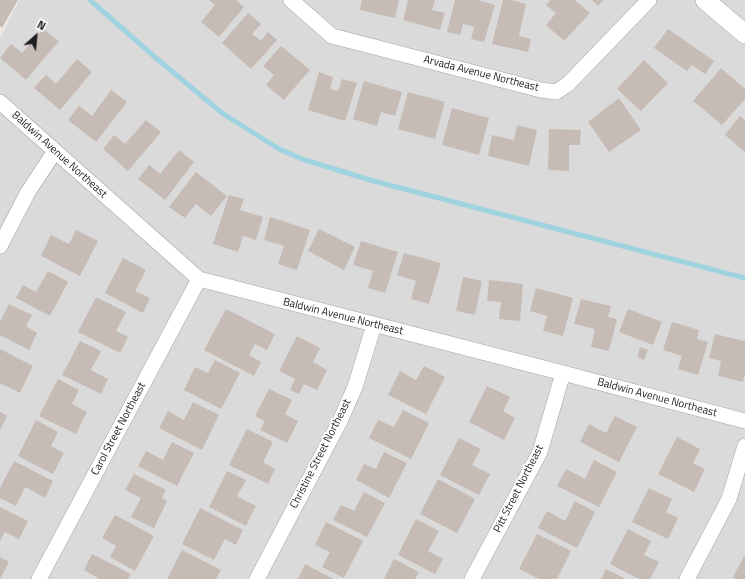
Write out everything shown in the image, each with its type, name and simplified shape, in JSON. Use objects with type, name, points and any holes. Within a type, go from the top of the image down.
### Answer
[{"type":"street","name":"Arvada Avenue Northeast","points":[[291,0],[332,36],[541,90],[556,92],[568,84],[649,0]]},
{"type":"street","points":[[705,0],[745,34]]},
{"type":"street","name":"Baldwin Avenue Northeast","points":[[0,102],[199,279],[745,421]]},
{"type":"street","points":[[0,246],[28,192],[55,150]]},
{"type":"street","name":"Carol Street Northeast","points":[[39,579],[199,279]]},
{"type":"street","name":"Christine Street Northeast","points":[[257,579],[340,421],[355,387],[374,325]]},
{"type":"street","name":"Pitt Street Northeast","points":[[472,579],[540,452],[563,373]]},
{"type":"street","points":[[687,579],[729,500],[745,446]]},
{"type":"shaded area","points":[[19,0],[745,0],[745,579],[0,579],[0,38]]},
{"type":"building","points":[[0,0],[18,0],[2,28],[0,26]]},
{"type":"building","points":[[209,0],[236,0],[244,7],[219,37],[201,22],[215,5]]},
{"type":"building","points":[[362,0],[399,0],[395,18],[360,10]]},
{"type":"building","points":[[408,0],[435,0],[432,10],[445,13],[440,30],[403,20]]},
{"type":"building","points":[[455,0],[478,0],[495,5],[484,42],[471,39],[474,27],[463,24],[460,35],[447,32]]},
{"type":"building","points":[[503,0],[511,0],[526,4],[519,36],[531,39],[528,52],[492,44]]},
{"type":"building","points":[[551,0],[575,0],[590,13],[564,41],[546,25],[556,13],[546,5]]},
{"type":"building","points":[[592,0],[603,0],[598,6]]},
{"type":"building","points":[[248,13],[261,24],[252,34],[261,41],[268,32],[277,40],[251,69],[222,43]]},
{"type":"building","points":[[43,29],[59,41],[26,80],[0,58],[11,44],[22,53]]},
{"type":"building","points":[[668,29],[714,61],[705,74],[692,65],[687,71],[654,48]]},
{"type":"building","points":[[281,46],[310,70],[284,100],[266,85],[274,75],[263,66]]},
{"type":"building","points":[[77,59],[92,72],[60,110],[34,88],[46,75],[56,84]]},
{"type":"building","points":[[644,60],[668,83],[641,111],[617,89]]},
{"type":"building","points":[[721,68],[745,89],[745,99],[722,125],[693,101]]},
{"type":"building","points":[[319,72],[333,77],[330,89],[338,91],[342,79],[357,83],[345,121],[308,110]]},
{"type":"building","points":[[364,81],[402,92],[395,116],[381,112],[377,126],[353,119]]},
{"type":"building","points":[[111,90],[127,102],[96,142],[68,120],[79,106],[92,116]]},
{"type":"building","points":[[408,92],[445,102],[435,139],[398,129]]},
{"type":"building","points":[[619,98],[641,130],[609,152],[588,122]]},
{"type":"building","points":[[452,108],[489,118],[479,155],[442,145]]},
{"type":"building","points":[[740,116],[745,120],[745,152],[725,135]]},
{"type":"building","points":[[146,120],[161,132],[128,171],[103,149],[114,135],[125,144]]},
{"type":"building","points":[[517,125],[537,130],[529,166],[488,156],[492,135],[514,140]]},
{"type":"building","points":[[549,129],[581,130],[580,145],[569,145],[569,171],[548,170]]},
{"type":"building","points":[[179,150],[194,162],[165,200],[138,179],[149,165],[160,174]]},
{"type":"building","points":[[196,172],[227,196],[211,216],[196,204],[185,218],[169,207]]},
{"type":"building","points":[[229,195],[244,199],[240,210],[263,217],[256,240],[243,236],[238,252],[213,244]]},
{"type":"building","points":[[270,217],[310,230],[297,270],[278,264],[284,246],[264,240]]},
{"type":"building","points":[[319,229],[355,247],[344,270],[308,251]]},
{"type":"building","points":[[76,230],[98,241],[80,276],[41,256],[51,235],[69,244]]},
{"type":"building","points":[[361,241],[398,252],[385,293],[368,288],[373,271],[353,265]]},
{"type":"building","points":[[404,253],[441,263],[429,304],[411,299],[416,281],[397,275]]},
{"type":"building","points":[[123,258],[146,270],[135,291],[150,298],[143,313],[105,293]]},
{"type":"building","points":[[48,271],[68,282],[50,316],[16,298],[23,285],[36,292]]},
{"type":"building","points":[[463,277],[482,281],[475,315],[456,311]]},
{"type":"building","points":[[489,280],[523,284],[520,321],[499,319],[501,302],[487,301]]},
{"type":"building","points":[[536,288],[573,298],[563,336],[543,331],[547,316],[530,311]]},
{"type":"building","points":[[96,297],[126,312],[116,331],[128,337],[120,353],[78,332]]},
{"type":"building","points":[[581,299],[611,306],[608,317],[617,319],[609,351],[591,347],[595,329],[574,324]]},
{"type":"building","points":[[9,304],[32,315],[26,326],[37,333],[29,350],[0,335],[0,322]]},
{"type":"building","points":[[226,309],[275,334],[267,350],[255,344],[249,355],[261,362],[254,376],[204,350]]},
{"type":"building","points":[[628,309],[662,322],[653,345],[619,332]]},
{"type":"building","points":[[672,322],[699,330],[697,339],[708,342],[698,375],[678,369],[682,356],[663,350]]},
{"type":"building","points":[[715,334],[745,341],[745,373],[743,382],[718,376],[721,361],[709,358]]},
{"type":"building","points":[[297,336],[320,348],[313,362],[327,370],[317,390],[304,384],[299,394],[290,390],[295,379],[279,371]]},
{"type":"building","points":[[80,341],[101,351],[91,370],[108,379],[101,394],[62,375]]},
{"type":"building","points":[[640,347],[648,350],[644,360],[637,357]]},
{"type":"building","points":[[0,349],[33,366],[20,393],[0,383]]},
{"type":"building","points":[[215,360],[240,373],[221,409],[184,390],[195,367],[208,373]]},
{"type":"building","points":[[424,366],[445,377],[426,414],[388,395],[400,371],[416,380]]},
{"type":"building","points":[[58,379],[79,390],[72,404],[87,412],[76,434],[39,416]]},
{"type":"building","points":[[487,386],[510,397],[503,411],[515,418],[504,440],[469,422]]},
{"type":"building","points":[[269,389],[292,400],[285,414],[298,421],[287,443],[260,430],[265,421],[255,416]]},
{"type":"building","points":[[193,402],[219,415],[202,450],[159,428],[168,411],[184,420]]},
{"type":"building","points":[[403,410],[429,423],[411,459],[369,438],[378,420],[394,427]]},
{"type":"building","points":[[0,412],[7,416],[0,430]]},
{"type":"building","points":[[615,416],[637,427],[619,462],[580,442],[589,424],[606,433]]},
{"type":"building","points":[[36,420],[58,432],[51,446],[64,453],[53,474],[18,456]]},
{"type":"building","points":[[247,429],[273,442],[263,462],[275,469],[268,484],[229,465]]},
{"type":"building","points":[[677,437],[700,449],[693,463],[705,469],[694,492],[658,474]]},
{"type":"building","points":[[459,438],[481,449],[472,465],[490,474],[479,495],[440,475]]},
{"type":"building","points":[[172,442],[194,453],[177,486],[138,466],[146,451],[163,460]]},
{"type":"building","points":[[384,452],[407,463],[389,498],[356,480],[364,464],[376,469]]},
{"type":"building","points":[[594,460],[617,472],[599,507],[557,486],[566,469],[585,479]]},
{"type":"building","points":[[14,461],[53,481],[45,498],[25,487],[16,506],[0,498],[0,488]]},
{"type":"building","points":[[227,471],[246,480],[237,496],[256,506],[246,526],[209,507]]},
{"type":"building","points":[[134,474],[166,490],[162,498],[167,501],[154,528],[131,517],[141,498],[125,490]]},
{"type":"building","points":[[438,479],[475,499],[457,533],[420,514]]},
{"type":"building","points":[[649,488],[672,499],[666,512],[678,518],[668,539],[632,522]]},
{"type":"building","points":[[364,492],[385,503],[367,537],[333,520],[341,505],[354,511]]},
{"type":"building","points":[[575,501],[595,512],[577,548],[538,528],[547,511],[565,521]]},
{"type":"building","points":[[0,507],[28,521],[19,539],[5,532],[0,541]]},
{"type":"building","points":[[200,508],[243,530],[236,545],[225,539],[214,560],[182,544]]},
{"type":"building","points":[[115,515],[154,536],[135,571],[110,557],[116,546],[102,538]]},
{"type":"building","points":[[416,519],[439,531],[428,551],[443,559],[435,574],[398,555]]},
{"type":"building","points":[[326,522],[363,541],[344,578],[322,567],[330,552],[315,545]]},
{"type":"building","points":[[628,529],[651,541],[644,555],[659,562],[650,579],[639,579],[610,564]]},
{"type":"building","points":[[537,534],[571,551],[557,579],[539,579],[519,569]]},
{"type":"building","points":[[182,550],[221,570],[216,579],[167,579]]},
{"type":"building","points":[[92,554],[131,574],[128,579],[97,579],[98,578],[84,570]]},
{"type":"building","points":[[744,556],[745,579],[736,579],[733,577]]},
{"type":"building","points":[[0,557],[9,562],[0,579]]},
{"type":"building","points":[[394,559],[419,572],[415,579],[384,579]]},
{"type":"building","points":[[305,564],[334,579],[298,579]]},
{"type":"building","points":[[606,569],[626,579],[601,579]]},
{"type":"waterway","points":[[90,0],[222,113],[279,149],[302,159],[370,180],[745,278]]}]
